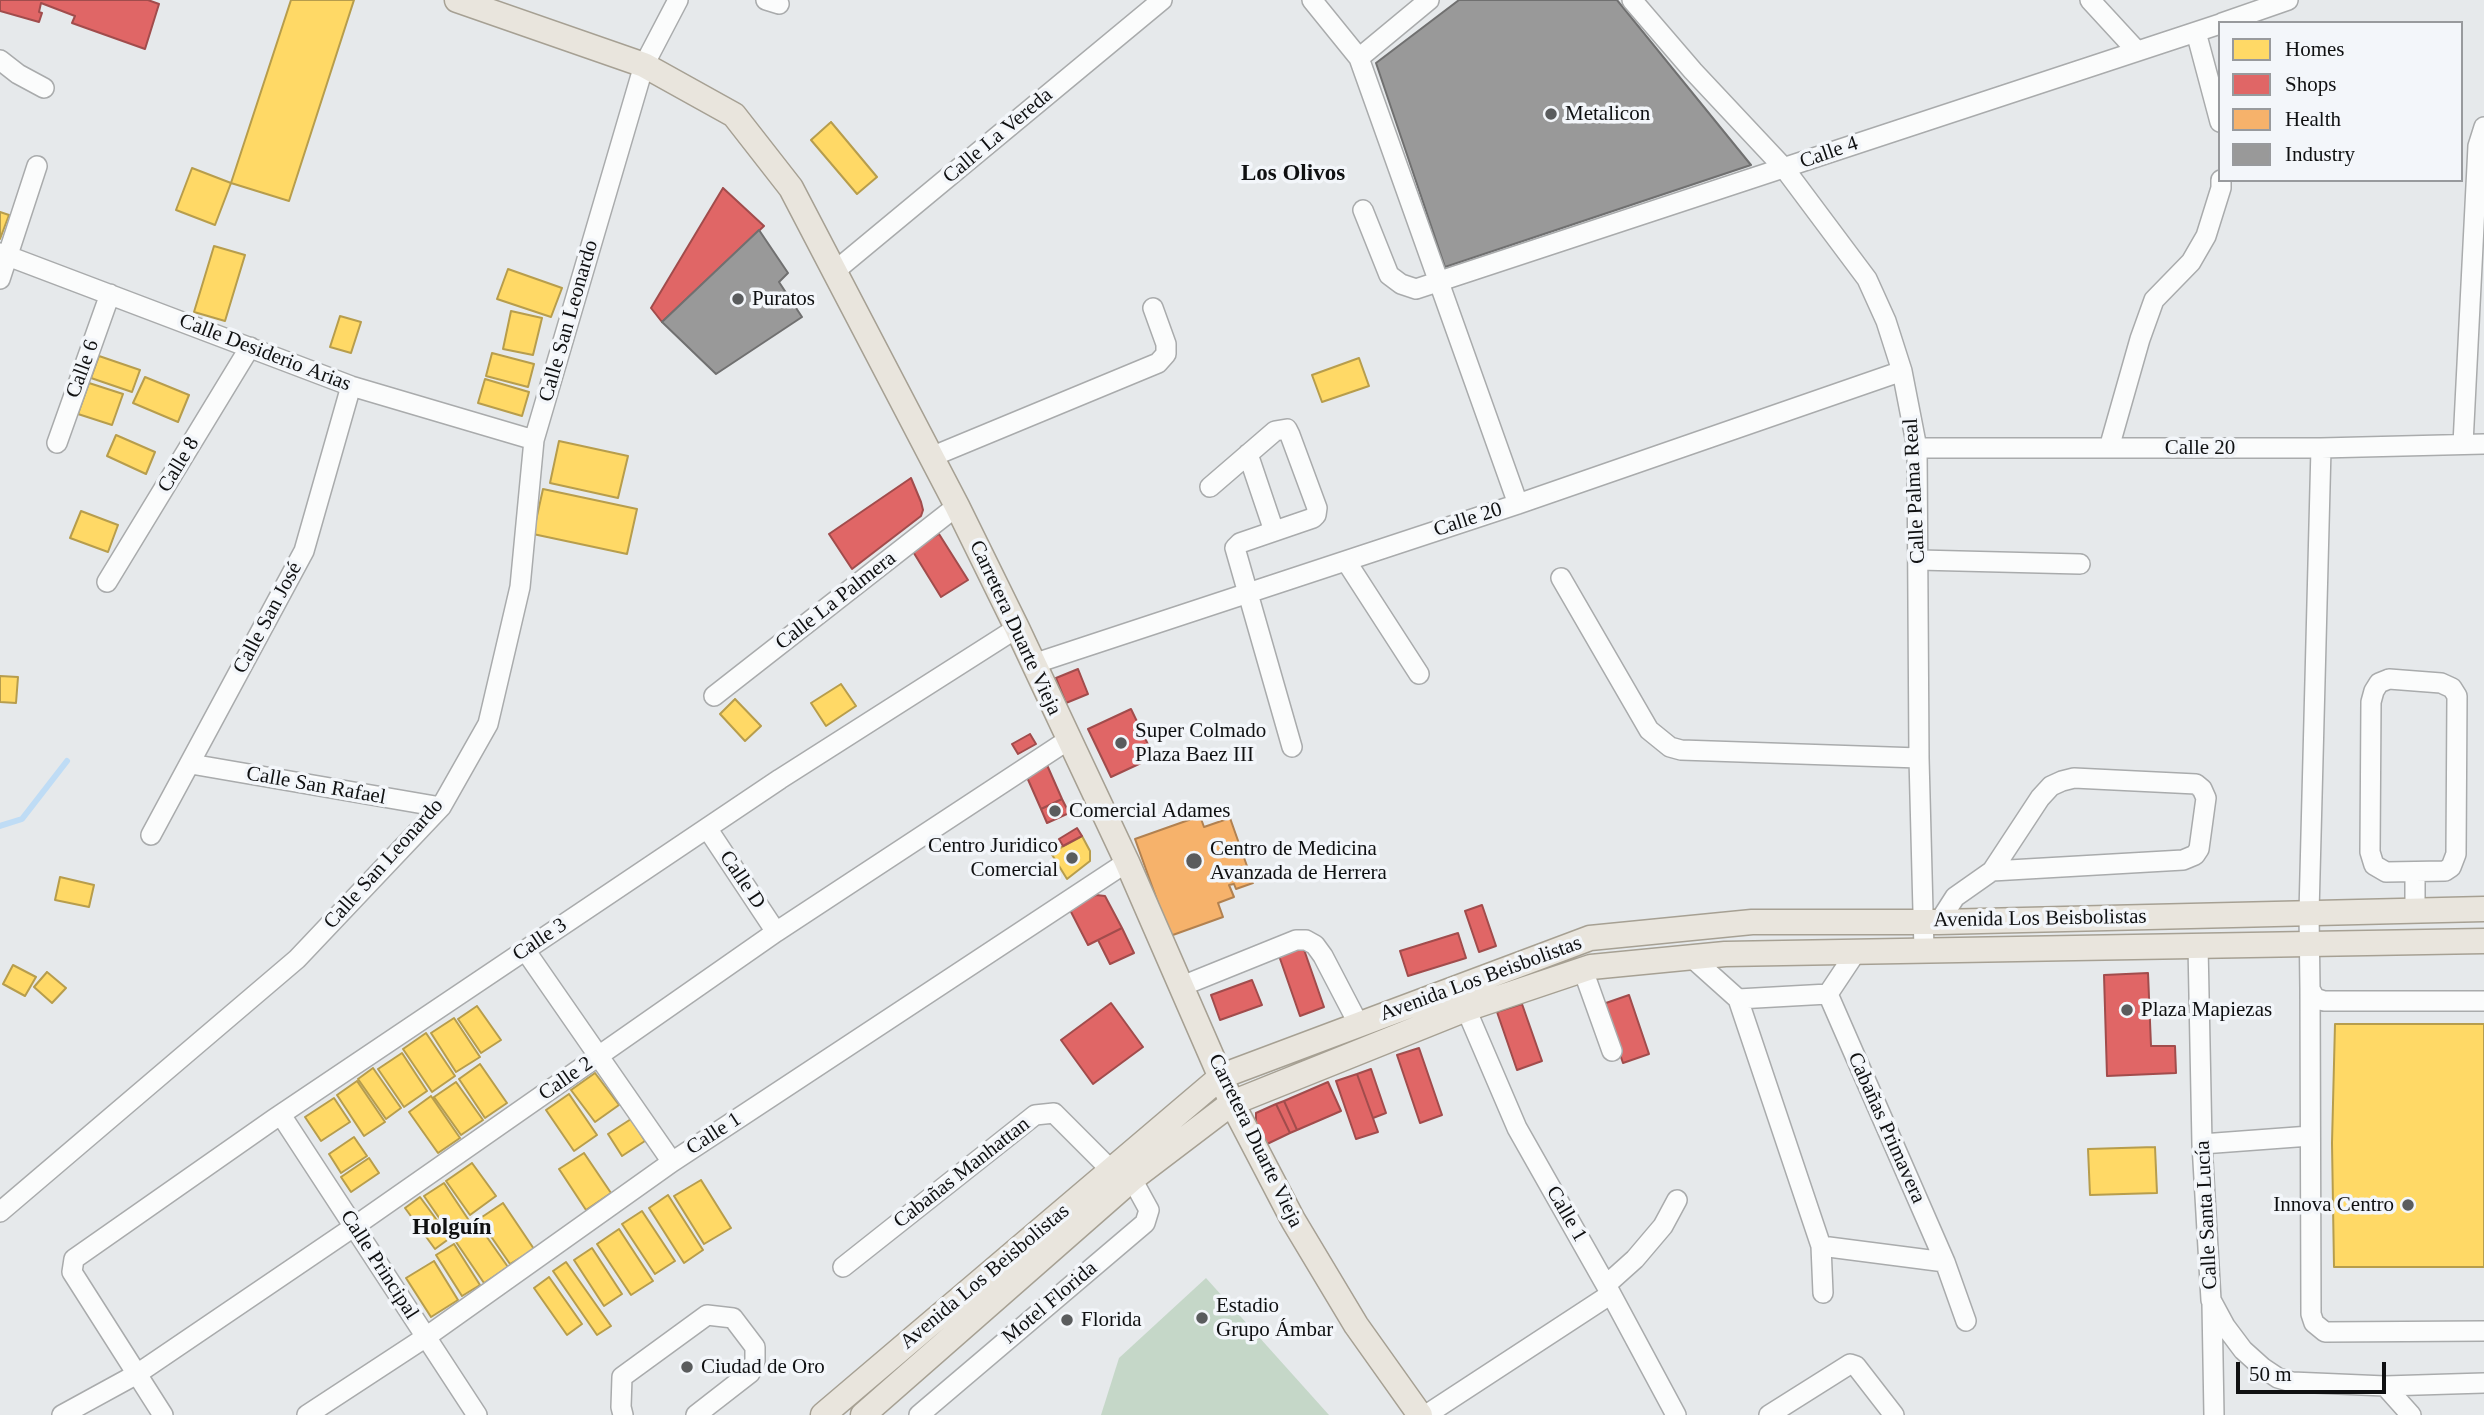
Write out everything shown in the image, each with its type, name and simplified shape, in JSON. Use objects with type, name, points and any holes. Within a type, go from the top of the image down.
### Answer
[{"type":"main road","name":"Carretera Duarte Vieja","points":[[457,0],[644,65],[734,115],[791,187],[932,457],[1017,628],[1127,862],[1232,1103],[1293,1220],[1356,1325],[1420,1415]]},
{"type":"main road","name":"Avenida Los Beisbolistas","points":[[863,1415],[1222,1076],[1590,938],[1752,922],[1931,922],[2484,909]]},
{"type":"main road","name":"Avenida Los Beisbolistas","points":[[823,1415],[1121,1174],[1232,1103],[1466,1009],[1583,970],[1690,956],[2484,941]]},
{"type":"street","name":"Calle San Leonardo","points":[[0,1212],[297,959],[441,807],[488,724],[520,587],[534,440],[644,65],[678,0]]},
{"type":"street","name":"Calle La Vereda","points":[[835,271],[1162,0]]},
{"type":"street","points":[[1312,0],[1359,58],[1518,504]]},
{"type":"street","points":[[1359,58],[1429,0]]},
{"type":"street","name":"Calle Palma Real","points":[[1632,0],[1693,71],[1784,168],[1867,279],[1886,321],[1902,371],[1917,448],[1919,758],[1931,922],[1924,950]]},
{"type":"street","points":[[2090,0],[2136,50]]},
{"type":"street","name":"Calle 4","points":[[2227,21],[2288,0]]},
{"type":"street","name":"Calle 4","points":[[1363,210],[1389,275],[1408,288],[1416,289],[2218,24]]},
{"type":"street","points":[[2196,32],[2218,114]]},
{"type":"street","points":[[0,60],[18,74],[44,88]]},
{"type":"street","points":[[2463,444],[2478,146],[2484,127]]},
{"type":"street","points":[[0,279],[4,254],[37,166]]},
{"type":"street","points":[[2109,448],[2154,300],[2191,262],[2206,236],[2221,182]]},
{"type":"street","name":"Calle Desiderio Arias","points":[[4,254],[351,386],[534,440]]},
{"type":"street","name":"Calle 6","points":[[57,443],[110,294]]},
{"type":"street","points":[[932,457],[1158,363],[1166,354],[1166,344],[1153,307]]},
{"type":"street","name":"Calle 8","points":[[107,582],[250,347]]},
{"type":"street","name":"Calle 20","points":[[1033,664],[1518,504],[1902,371]]},
{"type":"street","name":"Calle San José","points":[[151,835],[304,551],[351,386]]},
{"type":"street","points":[[1210,487],[1275,431],[1287,429],[1317,508],[1316,515],[1240,542],[1235,548],[1292,747]]},
{"type":"street","name":"Calle 20","points":[[1917,448],[2321,448],[2484,444]]},
{"type":"street","points":[[2321,448],[2309,914],[2311,1314],[2314,1323],[2325,1332],[2484,1331]]},
{"type":"street","points":[[1248,454],[1274,531]]},
{"type":"street","name":"Calle La Palmera","points":[[714,696],[957,506]]},
{"type":"street","points":[[1919,560],[2080,565]]},
{"type":"street","points":[[1346,561],[1419,674]]},
{"type":"street","points":[[1561,578],[1649,730],[1670,747],[1681,750],[1919,758]]},
{"type":"street","name":"Calle 3","points":[[137,1374],[72,1272],[74,1259],[281,1115],[780,779],[1017,628]]},
{"type":"street","points":[[2389,679],[2441,683],[2452,688],[2457,696],[2456,854],[2451,867],[2445,872],[2415,872],[2379,870],[2374,865],[2370,852],[2371,702],[2379,683],[2389,679]]},
{"type":"street","name":"Calle 2","points":[[62,1415],[137,1374],[355,1226],[776,932],[1068,740]]},
{"type":"street","name":"Calle San Rafael","points":[[191,764],[441,807]]},
{"type":"street","points":[[1931,922],[1955,897],[1992,871],[2040,799],[2051,786],[2062,781],[2074,778],[2196,784],[2206,798],[2199,849],[2195,855],[2183,860],[1992,871]]},
{"type":"street","name":"Calle D","points":[[707,828],[776,932]]},
{"type":"street","name":"Calle 1","points":[[307,1415],[426,1338],[672,1162],[1127,862]]},
{"type":"street","points":[[2415,872],[2415,910]]},
{"type":"street","points":[[1182,986],[1296,940],[1306,940],[1315,945],[1324,956],[1359,1025]]},
{"type":"street","name":"Calle Santa Lucía","points":[[2198,946],[2202,1144],[2211,1300],[2225,1326],[2243,1350],[2278,1378],[2292,1382],[2484,1384]]},
{"type":"street","points":[[525,950],[672,1162]]},
{"type":"street","points":[[1738,999],[1828,994],[1856,952]]},
{"type":"street","points":[[1690,956],[1738,999],[1821,1246],[1823,1293]]},
{"type":"street","points":[[1583,970],[1612,1051]]},
{"type":"street","points":[[2310,989],[2315,998],[2324,1001],[2484,1001]]},
{"type":"street","name":"Cabañas Primavera","points":[[1828,994],[1945,1262],[1966,1321]]},
{"type":"street","name":"Calle 1","points":[[1466,1009],[1517,1128],[1609,1289],[1676,1415]]},
{"type":"street","name":"Cabañas Manhattan","points":[[843,1267],[1035,1115],[1054,1113],[1121,1174]]},
{"type":"street","name":"Calle Principal","points":[[281,1115],[477,1415]]},
{"type":"street","points":[[2202,1144],[2310,1136]]},
{"type":"street","name":"Motel Florida","points":[[919,1415],[1145,1223],[1149,1210],[1121,1174]]},
{"type":"street","points":[[1426,1415],[1609,1289],[1663,1226],[1677,1200]]},
{"type":"street","points":[[1821,1246],[1945,1262]]},
{"type":"street","points":[[2211,1300],[2214,1415]]},
{"type":"street","points":[[623,1415],[622,1377],[708,1315],[733,1318],[755,1347],[755,1361],[750,1373],[696,1415]]},
{"type":"street","points":[[1769,1415],[1850,1364],[1856,1366],[1894,1415]]},
{"type":"street","points":[[137,1374],[163,1415]]},
{"type":"street","points":[[2385,1385],[2411,1415]]},
{"type":"green space","name":"Estadio Grupo Ámbar","points":[[1206,1278],[1329,1415],[1101,1415],[1119,1358]]},
{"type":"building: Homes","points":[[291,0],[354,0],[289,201],[231,183]]},
{"type":"building: Homes","points":[[831,122],[877,177],[857,194],[811,140]]},
{"type":"building: Homes","points":[[192,168],[231,183],[215,225],[176,210]]},
{"type":"building: Homes","points":[[0,212],[9,215],[0,239]]},
{"type":"building: Homes","points":[[214,246],[245,255],[225,321],[194,312]]},
{"type":"building: Homes","points":[[508,269],[562,288],[551,317],[497,299]]},
{"type":"building: Homes","points":[[511,311],[542,318],[533,355],[503,349]]},
{"type":"building: Homes","points":[[340,316],[361,322],[351,353],[330,347]]},
{"type":"building: Homes","points":[[492,353],[534,364],[528,387],[486,376]]},
{"type":"building: Homes","points":[[99,356],[140,370],[132,392],[91,378]]},
{"type":"building: Homes","points":[[1359,358],[1369,386],[1322,402],[1312,375]]},
{"type":"building: Homes","points":[[145,377],[189,395],[178,422],[133,403]]},
{"type":"building: Homes","points":[[485,379],[529,392],[522,416],[478,403]]},
{"type":"building: Homes","points":[[89,383],[123,394],[112,425],[78,414]]},
{"type":"building: Homes","points":[[116,435],[155,452],[146,474],[107,456]]},
{"type":"building: Homes","points":[[559,441],[628,456],[618,498],[550,483]]},
{"type":"building: Homes","points":[[543,489],[637,509],[627,554],[533,534]]},
{"type":"building: Homes","points":[[81,511],[118,525],[108,552],[70,538]]},
{"type":"building: Homes","points":[[0,676],[18,677],[16,703],[0,702]]},
{"type":"building: Homes","points":[[841,684],[856,706],[826,726],[811,703]]},
{"type":"building: Homes","points":[[735,699],[761,726],[745,741],[720,714]]},
{"type":"building: Homes","name":"Centro Juridico Comercial","points":[[1082,836],[1090,851],[1090,861],[1067,879],[1051,853]]},
{"type":"building: Homes","points":[[60,877],[94,885],[89,907],[55,900]]},
{"type":"building: Homes","points":[[13,965],[36,977],[25,996],[3,984]]},
{"type":"building: Homes","points":[[47,972],[66,988],[52,1003],[34,987]]},
{"type":"building: Homes","points":[[477,1006],[501,1040],[481,1053],[458,1019]]},
{"type":"building: Homes","points":[[454,1018],[480,1057],[456,1072],[431,1033]]},
{"type":"building: Homes","name":"Innova Centro","points":[[2335,1024],[2484,1024],[2484,1267],[2334,1267],[2332,1143]]},
{"type":"building: Homes","points":[[426,1033],[455,1076],[432,1092],[403,1049]]},
{"type":"building: Homes","points":[[402,1053],[427,1091],[404,1107],[378,1069]]},
{"type":"building: Homes","points":[[480,1064],[507,1103],[485,1118],[459,1079]]},
{"type":"building: Homes","points":[[373,1068],[401,1108],[386,1119],[358,1079]]},
{"type":"building: Homes","points":[[595,1073],[619,1105],[595,1122],[571,1090]]},
{"type":"building: Homes","points":[[357,1081],[385,1122],[364,1136],[337,1095]]},
{"type":"building: Homes","points":[[456,1082],[483,1120],[461,1135],[434,1097]]},
{"type":"building: Homes","points":[[569,1094],[597,1135],[574,1151],[546,1110]]},
{"type":"building: Homes","points":[[431,1096],[460,1138],[438,1153],[409,1112]]},
{"type":"building: Homes","points":[[334,1098],[350,1122],[321,1141],[305,1117]]},
{"type":"building: Homes","points":[[631,1119],[645,1141],[622,1156],[608,1134]]},
{"type":"building: Homes","points":[[354,1137],[367,1156],[341,1173],[329,1154]]},
{"type":"building: Homes","points":[[2155,1147],[2157,1193],[2090,1195],[2088,1149]]},
{"type":"building: Homes","points":[[584,1153],[611,1193],[586,1210],[559,1169]]},
{"type":"building: Homes","points":[[369,1158],[379,1173],[351,1192],[341,1177]]},
{"type":"building: Homes","points":[[472,1163],[496,1196],[470,1215],[446,1181]]},
{"type":"building: Homes","points":[[701,1180],[731,1228],[704,1244],[674,1196]]},
{"type":"building: Homes","points":[[444,1183],[470,1222],[451,1235],[424,1196]]},
{"type":"building: Homes","points":[[668,1195],[703,1250],[684,1263],[649,1208]]},
{"type":"building: Homes","points":[[420,1197],[450,1238],[435,1249],[405,1208]]},
{"type":"building: Homes","points":[[503,1203],[534,1249],[510,1264],[479,1219]]},
{"type":"building: Homes","points":[[642,1211],[675,1261],[655,1274],[622,1224]]},
{"type":"building: Homes","points":[[477,1223],[508,1267],[484,1283],[454,1239]]},
{"type":"building: Homes","points":[[619,1229],[653,1281],[631,1295],[597,1244]]},
{"type":"building: Homes","points":[[454,1244],[480,1285],[462,1296],[436,1255]]},
{"type":"building: Homes","points":[[592,1248],[622,1294],[604,1306],[574,1260]]},
{"type":"building: Homes","points":[[434,1261],[458,1300],[431,1317],[406,1278]]},
{"type":"building: Homes","points":[[566,1262],[611,1326],[597,1335],[553,1271]]},
{"type":"building: Homes","points":[[549,1277],[582,1324],[567,1335],[534,1288]]},
{"type":"building: Shops","points":[[0,0],[148,0],[159,4],[145,49],[72,23],[75,16],[41,3],[39,22],[0,11]]},
{"type":"building: Shops","points":[[723,188],[764,226],[662,322],[651,308]]},
{"type":"building: Shops","points":[[911,478],[921,502],[921,516],[852,569],[829,534]]},
{"type":"building: Shops","points":[[939,534],[968,580],[941,597],[912,550]]},
{"type":"building: Shops","points":[[1078,669],[1088,694],[1066,703],[1056,678]]},
{"type":"building: Shops","name":"Super Colmado Plaza Baez III","points":[[1131,709],[1154,757],[1111,777],[1088,729]]},
{"type":"building: Shops","points":[[1030,734],[1036,744],[1018,754],[1012,744]]},
{"type":"building: Shops","points":[[1047,765],[1062,799],[1041,809],[1026,775]]},
{"type":"building: Shops","name":"Comercial Adames","points":[[1062,799],[1069,813],[1047,823],[1041,809]]},
{"type":"building: Shops","points":[[1077,828],[1082,836],[1063,846],[1059,839]]},
{"type":"building: Shops","points":[[1096,895],[1105,896],[1122,928],[1088,945],[1069,908]]},
{"type":"building: Shops","points":[[1482,905],[1496,946],[1479,952],[1465,911]]},
{"type":"building: Shops","points":[[1122,928],[1134,953],[1110,964],[1098,940]]},
{"type":"building: Shops","points":[[1458,933],[1466,958],[1408,976],[1400,951]]},
{"type":"building: Shops","points":[[1301,941],[1324,1007],[1300,1016],[1277,950]]},
{"type":"building: Shops","name":"Plaza Mapiezas","points":[[2148,973],[2151,1046],[2175,1046],[2176,1073],[2107,1076],[2104,975]]},
{"type":"building: Shops","points":[[1252,980],[1262,1005],[1220,1020],[1211,995]]},
{"type":"building: Shops","points":[[1629,995],[1649,1054],[1623,1063],[1603,1004]]},
{"type":"building: Shops","points":[[1111,1003],[1143,1047],[1093,1084],[1061,1040]]},
{"type":"building: Shops","points":[[1522,1004],[1542,1061],[1517,1070],[1497,1012]]},
{"type":"building: Shops","points":[[1419,1048],[1442,1115],[1420,1123],[1397,1055]]},
{"type":"building: Shops","points":[[1371,1069],[1386,1113],[1373,1118],[1357,1074]]},
{"type":"building: Shops","points":[[1357,1074],[1378,1132],[1356,1139],[1336,1081]]},
{"type":"building: Shops","points":[[1328,1082],[1341,1111],[1297,1130],[1284,1101]]},
{"type":"building: Shops","points":[[1284,1101],[1297,1130],[1290,1133],[1276,1104]]},
{"type":"building: Shops","points":[[1276,1104],[1290,1133],[1265,1145],[1256,1125],[1256,1113]]},
{"type":"building: Health","name":"Centro de Medicina Avanzada de Herrera","points":[[1200,816],[1204,827],[1230,818],[1253,883],[1236,889],[1234,884],[1229,885],[1234,897],[1218,903],[1223,917],[1170,936],[1135,839]]},
{"type":"building: Industry","name":"Metalicon","points":[[1459,0],[1617,0],[1751,165],[1445,267],[1376,63]]},
{"type":"building: Industry","name":"Puratos","points":[[759,230],[788,273],[779,282],[802,317],[716,374],[662,322]]},
{"type":"waterway","points":[[0,826],[22,819],[67,761]]},
{"type":"place","name":"Metalicon","points":[[1551,114]]},
{"type":"place","name":"Puratos","points":[[738,299]]},
{"type":"place","name":"Super Colmado Plaza Baez III","points":[[1121,743]]},
{"type":"place","name":"Comercial Adames","points":[[1055,811]]},
{"type":"place","name":"Centro Juridico Comercial","points":[[1072,858]]},
{"type":"place","name":"Centro de Medicina Avanzada de Herrera","points":[[1194,861]]},
{"type":"place","name":"Plaza Mapiezas","points":[[2127,1010]]},
{"type":"place","name":"Innova Centro","points":[[2408,1205]]},
{"type":"place","name":"Estadio Grupo Ámbar","points":[[1202,1318]]},
{"type":"place","name":"Florida","points":[[1067,1320]]},
{"type":"place","name":"Ciudad de Oro","points":[[687,1367]]},
{"type":"district","name":"Los Olivos","points":[[1293,174]]},
{"type":"district","name":"Holguín","points":[[452,1228]]}]
